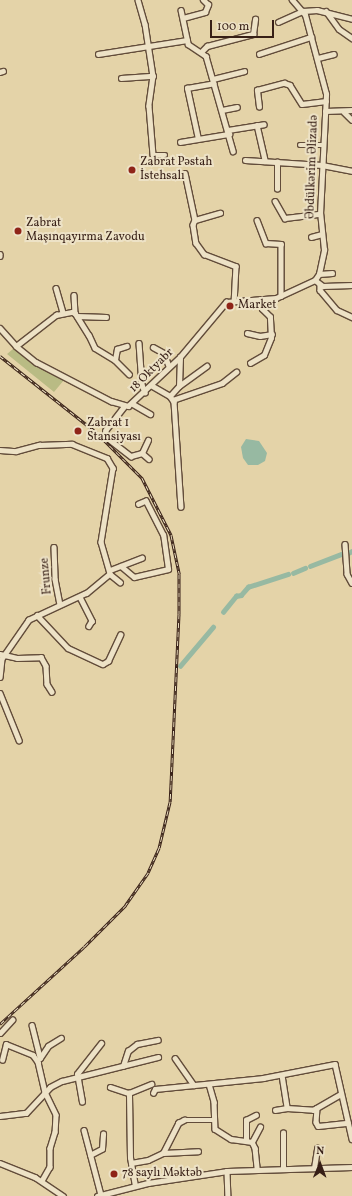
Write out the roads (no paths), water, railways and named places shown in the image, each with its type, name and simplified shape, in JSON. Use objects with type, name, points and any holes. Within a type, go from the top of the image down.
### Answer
[{"type":"street","points":[[138,0],[143,15],[153,76],[149,106],[153,155],[165,155]]},
{"type":"street","points":[[183,18],[205,12],[208,5],[203,0]]},
{"type":"street","name":"Əbdülkərim Əlizadə","points":[[292,0],[303,11],[318,58],[326,101],[320,214],[324,250],[319,274],[315,280]]},
{"type":"street","points":[[181,10],[187,40],[190,46],[202,51],[206,56],[233,151]]},
{"type":"street","points":[[278,22],[303,11],[326,11],[352,19]]},
{"type":"street","points":[[326,11],[338,29],[352,38]]},
{"type":"street","points":[[202,51],[208,46],[253,34],[255,19]]},
{"type":"street","points":[[259,54],[311,37]]},
{"type":"street","points":[[98,54],[187,40]]},
{"type":"street","points":[[318,58],[334,54]]},
{"type":"street","points":[[198,139],[187,88],[244,71]]},
{"type":"street","points":[[121,78],[153,76]]},
{"type":"street","name":"Əbdülkərim Əlizadə","points":[[260,107],[257,90],[284,83],[290,85],[302,104],[326,101]]},
{"type":"street","points":[[222,110],[237,107]]},
{"type":"street","points":[[325,111],[344,112],[352,110]]},
{"type":"street","points":[[344,112],[352,120]]},
{"type":"street","points":[[180,142],[264,124]]},
{"type":"street","points":[[257,125],[265,161]]},
{"type":"street","points":[[300,145],[323,145]]},
{"type":"street","points":[[245,160],[322,165],[352,171]]},
{"type":"street","points":[[277,189],[278,162]]},
{"type":"street","points":[[185,173],[194,220],[194,237],[202,252],[238,268],[234,300],[261,301],[281,296],[315,280],[320,285],[320,290],[337,310],[352,317]]},
{"type":"street","points":[[275,202],[285,218],[320,214]]},
{"type":"street","points":[[194,220],[220,213]]},
{"type":"street","points":[[257,220],[266,243],[281,244],[281,296]]},
{"type":"street","points":[[311,236],[322,234]]},
{"type":"street","points":[[319,274],[332,273]]},
{"type":"street","points":[[320,285],[352,285]]},
{"type":"street","points":[[56,288],[63,313]]},
{"type":"street","points":[[74,295],[76,315],[95,348],[115,360],[129,374]]},
{"type":"street","name":"18 Oktyabr","points":[[0,328],[16,346],[60,375],[125,406],[133,404],[169,366],[180,357],[222,305],[234,300]]},
{"type":"street","points":[[250,363],[264,355],[272,334],[270,317],[262,310],[261,301]]},
{"type":"street","points":[[16,346],[56,315],[63,313],[106,317]]},
{"type":"street","points":[[247,332],[260,336],[272,334]]},
{"type":"street","points":[[139,343],[142,385],[145,392]]},
{"type":"street","points":[[115,360],[117,350],[127,346]]},
{"type":"street","points":[[153,347],[164,353],[169,366]]},
{"type":"street","points":[[179,386],[180,357]]},
{"type":"street","points":[[182,507],[172,398],[179,386],[207,366]]},
{"type":"street","points":[[152,385],[172,398],[222,383],[236,372]]},
{"type":"street","points":[[133,404],[150,414]]},
{"type":"street","points":[[125,406],[105,434],[128,455],[142,453],[149,459]]},
{"type":"street","points":[[142,453],[148,440]]},
{"type":"street","points":[[0,450],[16,451],[39,445],[72,444],[111,461],[112,475],[101,542],[103,555],[110,572],[120,582]]},
{"type":"street","points":[[121,566],[134,577],[168,569],[163,535],[146,501],[139,504]]},
{"type":"street","points":[[345,544],[347,574],[352,583]]},
{"type":"street","name":"Frunze","points":[[54,547],[55,580],[60,604]]},
{"type":"street","points":[[0,678],[2,654],[26,623],[37,615],[60,604],[80,597],[110,572],[142,558]]},
{"type":"street","points":[[80,597],[92,621],[89,626]]},
{"type":"street","points":[[37,615],[68,648],[103,664],[108,661],[120,635]]},
{"type":"street","points":[[2,654],[16,658],[41,657],[46,666],[47,684],[52,692]]},
{"type":"street","points":[[0,694],[19,740]]},
{"type":"street","points":[[0,1033],[12,1020]]},
{"type":"street","points":[[32,1026],[45,1092],[56,1115],[55,1132],[50,1148],[50,1167],[42,1181]]},
{"type":"street","points":[[39,1060],[50,1044],[61,1038]]},
{"type":"street","points":[[123,1066],[128,1051],[137,1044],[158,1040]]},
{"type":"street","points":[[82,1102],[77,1077],[78,1071],[101,1043]]},
{"type":"street","points":[[2,1060],[5,1047],[9,1044],[28,1052],[39,1060]]},
{"type":"street","points":[[0,1116],[26,1113],[54,1084],[158,1057]]},
{"type":"street","points":[[175,1058],[194,1086]]},
{"type":"street","points":[[153,1094],[155,1089],[194,1086],[282,1075],[335,1064],[352,1139]]},
{"type":"street","points":[[282,1075],[286,1108]]},
{"type":"street","points":[[110,1087],[129,1093],[150,1084]]},
{"type":"street","points":[[209,1084],[214,1102],[213,1120],[218,1133],[231,1139],[252,1142],[256,1148],[257,1168]]},
{"type":"street","points":[[129,1093],[131,1163],[135,1186]]},
{"type":"street","points":[[275,1110],[296,1108],[305,1111],[316,1108],[342,1094]]},
{"type":"street","points":[[316,1108],[318,1126],[348,1123]]},
{"type":"street","points":[[246,1140],[246,1120],[256,1115]]},
{"type":"street","points":[[163,1153],[178,1122],[184,1120],[213,1120]]},
{"type":"street","points":[[252,1142],[260,1127]]},
{"type":"street","points":[[84,1130],[99,1196],[135,1186],[227,1171],[257,1168],[352,1167]]},
{"type":"street","points":[[283,1133],[283,1168]]},
{"type":"street","points":[[90,1155],[102,1149],[103,1134]]},
{"type":"street","points":[[314,1168],[317,1148]]},
{"type":"street","points":[[131,1163],[148,1160],[163,1153],[198,1151]]},
{"type":"street","points":[[0,1164],[42,1181],[63,1196]]},
{"type":"street","points":[[227,1171],[228,1196]]},
{"type":"waterway","points":[[348,553],[352,551]]},
{"type":"waterway","points":[[310,566],[342,554]]},
{"type":"waterway","points":[[293,573],[305,568]]},
{"type":"waterway","points":[[223,612],[236,596],[241,595],[248,587],[288,574]]},
{"type":"waterway","points":[[180,666],[213,627]]},
{"type":"railway","points":[[0,356],[97,433],[142,478],[171,535],[179,574],[179,614],[170,802],[159,848],[148,873],[126,905],[84,947],[0,1024]]},
{"type":"place","name":"Zabrat Pəstah İstehsalı","points":[[132,170]]},
{"type":"place","name":"Zabrat Maşınqayırma Zavodu","points":[[18,231]]},
{"type":"place","name":"Market","points":[[230,306]]},
{"type":"place","name":"Zabrat 1 Stansiyası","points":[[78,431]]},
{"type":"place","name":"78 saylı Məktəb","points":[[114,1174]]}]
